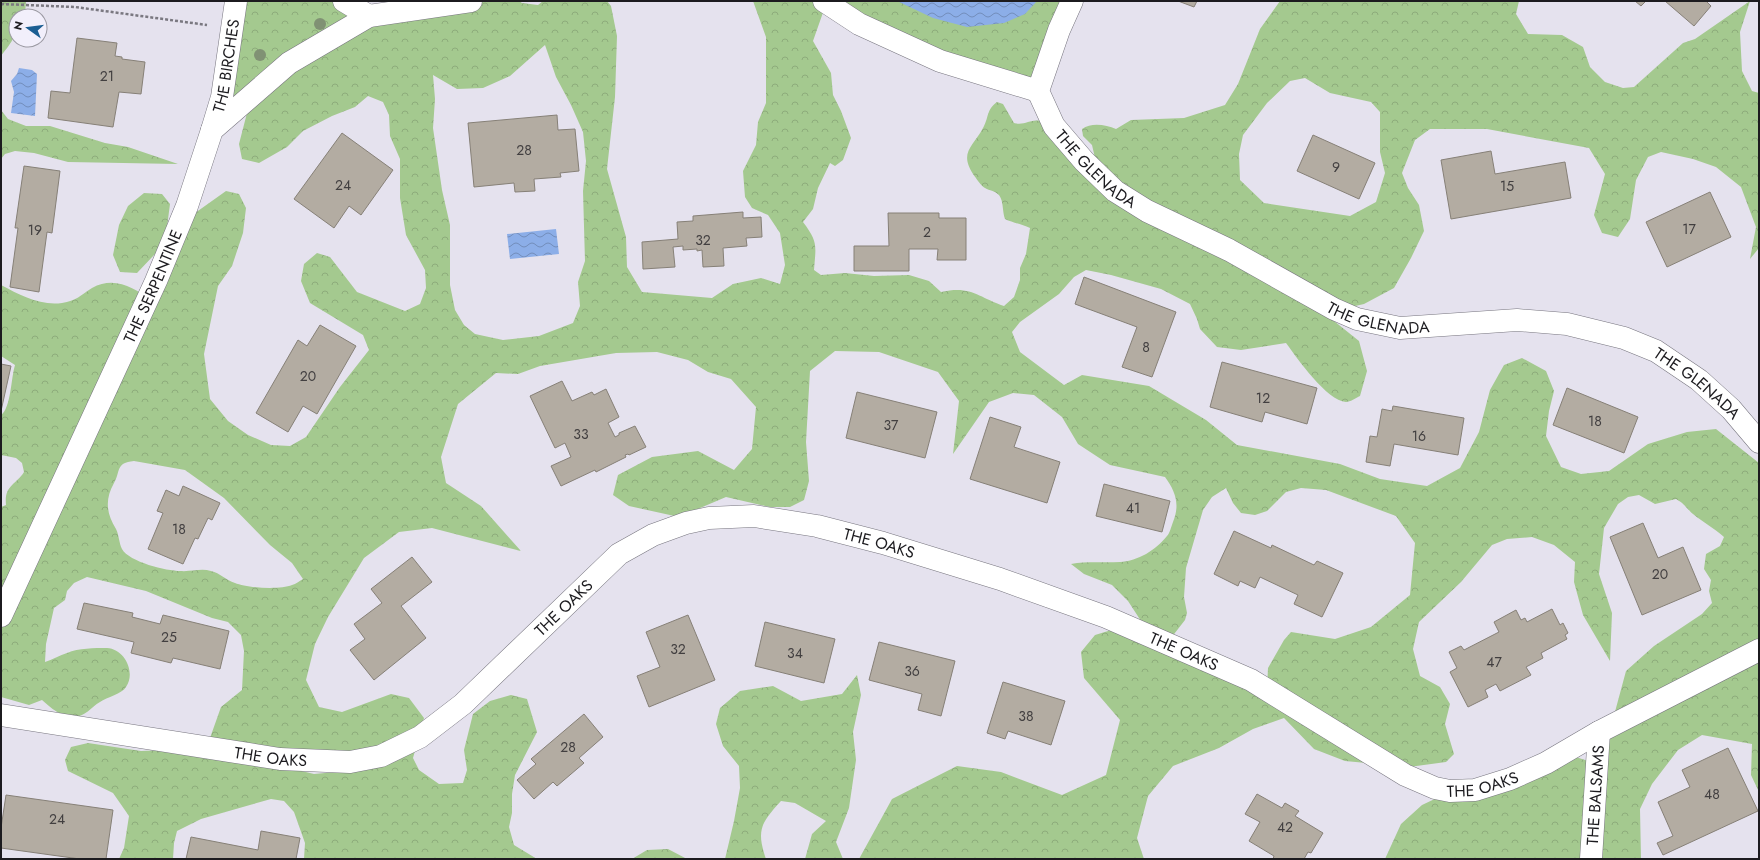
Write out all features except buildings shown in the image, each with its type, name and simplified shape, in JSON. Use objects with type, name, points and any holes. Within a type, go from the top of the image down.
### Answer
[{"type":"street","name":"THE BIRCHES","points":[[212,130],[222,97],[236,1]]},
{"type":"street","points":[[344,1],[369,16]]},
{"type":"street","points":[[212,130],[289,63],[369,16],[471,1]]},
{"type":"street","points":[[824,1],[859,24],[940,61],[1038,92],[1059,30],[1072,1]]},
{"type":"street","name":"THE GLENADA","points":[[1038,92],[1054,126],[1084,161],[1116,191],[1147,211],[1229,250],[1334,309],[1357,319],[1400,328],[1517,320],[1567,324],[1624,338],[1656,351],[1699,380],[1731,409],[1759,442]]},
{"type":"street","name":"THE SERPENTINE","points":[[1,616],[156,281],[186,206],[212,130]]},
{"type":"street","name":"THE OAKS","points":[[1,715],[280,759],[350,762],[382,756],[420,737],[463,704],[619,554],[653,535],[686,523],[710,518],[754,516],[817,526],[883,543],[1000,579],[1106,617],[1251,680],[1405,775],[1450,792],[1497,784],[1546,763],[1599,732],[1759,650]]},
{"type":"street","name":"THE BALSAMS","points":[[1591,859],[1599,732]]},
{"type":"path","points":[[1,4],[75,7],[233,29]]},
{"type":"green space","points":[[1,1],[26,1],[26,8],[8,8],[8,47],[1,56]]},
{"type":"green space","points":[[236,1],[344,1],[369,16],[471,1],[519,1],[522,3],[538,5],[543,1],[607,1],[611,6],[617,36],[615,97],[607,169],[626,237],[627,267],[642,292],[712,298],[733,284],[761,278],[780,284],[785,265],[780,233],[768,215],[752,208],[745,197],[743,171],[756,145],[758,122],[766,103],[766,37],[753,1],[1072,1],[1038,91],[826,4],[813,41],[831,73],[833,95],[841,111],[851,138],[843,160],[835,166],[830,163],[818,188],[813,209],[803,222],[814,239],[814,270],[821,275],[845,273],[874,276],[909,275],[929,281],[941,292],[951,290],[967,291],[1004,306],[1014,297],[1020,280],[1020,268],[1026,254],[1030,228],[1005,219],[1002,201],[999,195],[982,186],[973,174],[967,160],[969,150],[983,128],[989,111],[997,102],[1003,104],[1014,123],[1018,124],[1036,120],[1044,122],[1095,158],[1092,145],[1083,136],[1082,129],[1090,125],[1108,126],[1116,129],[1131,120],[1184,118],[1225,105],[1238,84],[1260,29],[1280,1],[1519,1],[1516,14],[1528,34],[1562,35],[1583,47],[1590,67],[1605,82],[1623,88],[1634,87],[1683,43],[1695,39],[1750,1],[1740,32],[1742,71],[1752,91],[1759,93],[1759,248],[1750,259],[1756,227],[1741,187],[1716,167],[1693,159],[1661,152],[1648,157],[1636,180],[1630,219],[1618,237],[1602,233],[1594,215],[1605,174],[1589,148],[1487,129],[1430,129],[1415,140],[1402,173],[1408,188],[1419,205],[1424,231],[1394,288],[1364,304],[1324,313],[1359,341],[1367,371],[1360,396],[1353,400],[1346,402],[1338,400],[1330,394],[1313,378],[1286,343],[1241,350],[1217,347],[1200,329],[1190,304],[1161,289],[1111,275],[1086,270],[1074,277],[1059,294],[1020,322],[1012,332],[1020,352],[1064,385],[1082,375],[1149,386],[1206,420],[1237,445],[1340,464],[1380,479],[1427,486],[1460,468],[1479,432],[1490,390],[1504,365],[1522,358],[1546,371],[1554,391],[1549,411],[1546,436],[1561,467],[1581,474],[1609,471],[1648,444],[1687,432],[1716,429],[1759,463],[1759,792],[1751,775],[1752,744],[1702,735],[1678,750],[1652,784],[1640,809],[1641,859],[1385,859],[1401,824],[1422,805],[1441,796],[1573,756],[1588,761],[1609,734],[1626,671],[1654,646],[1702,614],[1712,603],[1709,591],[1711,580],[1704,569],[1706,554],[1720,546],[1724,537],[1693,514],[1676,499],[1655,504],[1639,495],[1628,497],[1618,504],[1604,528],[1599,574],[1612,613],[1610,661],[1583,615],[1574,582],[1575,562],[1554,545],[1532,537],[1507,539],[1492,545],[1461,582],[1419,622],[1413,649],[1420,676],[1440,687],[1450,704],[1445,724],[1454,754],[1446,762],[1409,767],[1345,761],[1314,749],[1284,718],[1253,729],[1219,748],[1173,766],[1148,796],[1137,838],[1144,859],[859,859],[892,799],[957,766],[1001,772],[1062,795],[1106,775],[1120,720],[1084,678],[1081,652],[1095,635],[1141,621],[1128,601],[1112,585],[1084,574],[1071,564],[1127,561],[1140,557],[1158,546],[1168,535],[1175,516],[1176,499],[1172,488],[1165,477],[1110,465],[1078,444],[1062,417],[1034,395],[1013,393],[989,402],[953,454],[959,401],[938,372],[879,352],[835,351],[810,371],[806,442],[809,481],[804,500],[790,507],[770,507],[726,497],[679,517],[629,506],[613,495],[618,475],[652,457],[698,451],[734,470],[752,449],[756,407],[731,379],[708,372],[688,360],[657,352],[616,353],[540,366],[518,374],[496,373],[458,404],[441,457],[446,483],[481,506],[521,551],[432,528],[399,532],[364,558],[328,617],[315,644],[306,680],[319,707],[342,712],[391,694],[409,698],[424,718],[413,758],[419,770],[439,784],[463,783],[467,770],[464,750],[473,714],[490,701],[511,695],[527,699],[537,732],[515,775],[512,794],[512,813],[509,827],[514,845],[537,859],[304,859],[305,843],[294,812],[284,801],[271,799],[201,819],[177,831],[174,843],[173,859],[119,859],[124,848],[129,816],[113,793],[68,771],[65,760],[71,747],[88,743],[141,751],[215,748],[210,738],[221,707],[242,690],[244,651],[241,635],[228,622],[212,618],[146,591],[87,577],[74,583],[67,591],[65,600],[54,608],[46,644],[45,662],[76,650],[97,648],[113,649],[124,657],[127,663],[130,675],[126,687],[121,692],[103,700],[85,714],[78,717],[69,717],[61,714],[42,700],[29,705],[1,697],[1,507],[6,505],[6,498],[9,489],[24,472],[22,463],[16,458],[1,455],[1,415],[9,400],[15,365],[1,356],[1,285],[30,299],[46,303],[62,303],[71,301],[92,288],[100,285],[116,283],[138,291],[151,301],[166,267],[155,254],[137,273],[120,272],[113,255],[119,225],[128,206],[144,193],[162,194],[170,204],[167,227],[188,218],[226,191],[239,194],[246,208],[243,233],[232,266],[218,286],[204,354],[210,399],[228,421],[248,435],[271,445],[290,446],[306,437],[340,387],[369,350],[363,335],[310,303],[301,281],[304,264],[317,253],[330,257],[357,292],[405,311],[420,304],[426,288],[425,270],[406,235],[400,198],[400,159],[390,136],[389,115],[383,102],[368,96],[355,107],[332,116],[303,131],[287,147],[259,163],[242,159],[239,144],[247,113],[212,130]],"holes":[[[545,45],[556,77],[583,132],[586,161],[583,191],[585,261],[578,282],[580,306],[573,323],[539,336],[503,340],[475,334],[464,325],[455,310],[450,285],[450,225],[442,190],[433,128],[435,99],[433,75],[457,89],[483,88],[510,76]],[[1305,78],[1330,93],[1371,102],[1380,112],[1380,152],[1385,173],[1376,202],[1350,216],[1264,203],[1240,180],[1239,154],[1243,135],[1267,103],[1290,81]],[[134,461],[185,470],[224,498],[270,545],[292,563],[303,579],[295,584],[280,588],[240,585],[211,571],[174,571],[140,562],[126,554],[122,549],[117,531],[110,517],[108,500],[121,466],[128,462]],[[1226,488],[1233,503],[1241,513],[1255,515],[1267,511],[1286,492],[1301,488],[1326,490],[1396,516],[1415,543],[1410,595],[1371,627],[1335,639],[1291,632],[1284,640],[1268,668],[1267,689],[1171,638],[1185,620],[1187,613],[1184,597],[1186,568],[1203,510],[1212,497]],[[285,767],[336,772],[314,774]]]},
{"type":"green space","points":[[1,110],[8,119],[26,126],[50,126],[105,143],[128,147],[178,164],[68,162],[34,153],[15,151],[5,154],[1,159]]},
{"type":"green space","points":[[857,675],[861,695],[853,732],[856,760],[849,808],[836,842],[843,859],[805,859],[812,834],[826,821],[795,803],[781,801],[769,815],[762,827],[761,841],[766,859],[725,859],[740,788],[739,766],[723,746],[716,724],[720,708],[740,691],[773,686],[801,701],[842,694]]},
{"type":"green space","points":[[668,849],[687,859],[632,859],[647,850]]},
{"type":"water","points":[[897,1],[1037,1],[1025,14],[1004,23],[967,27],[933,18]]},
{"type":"water","points":[[19,68],[32,70],[37,74],[35,116],[11,113],[14,92],[11,81],[17,74]]},
{"type":"water","points":[[556,229],[559,254],[510,259],[507,234]]}]
